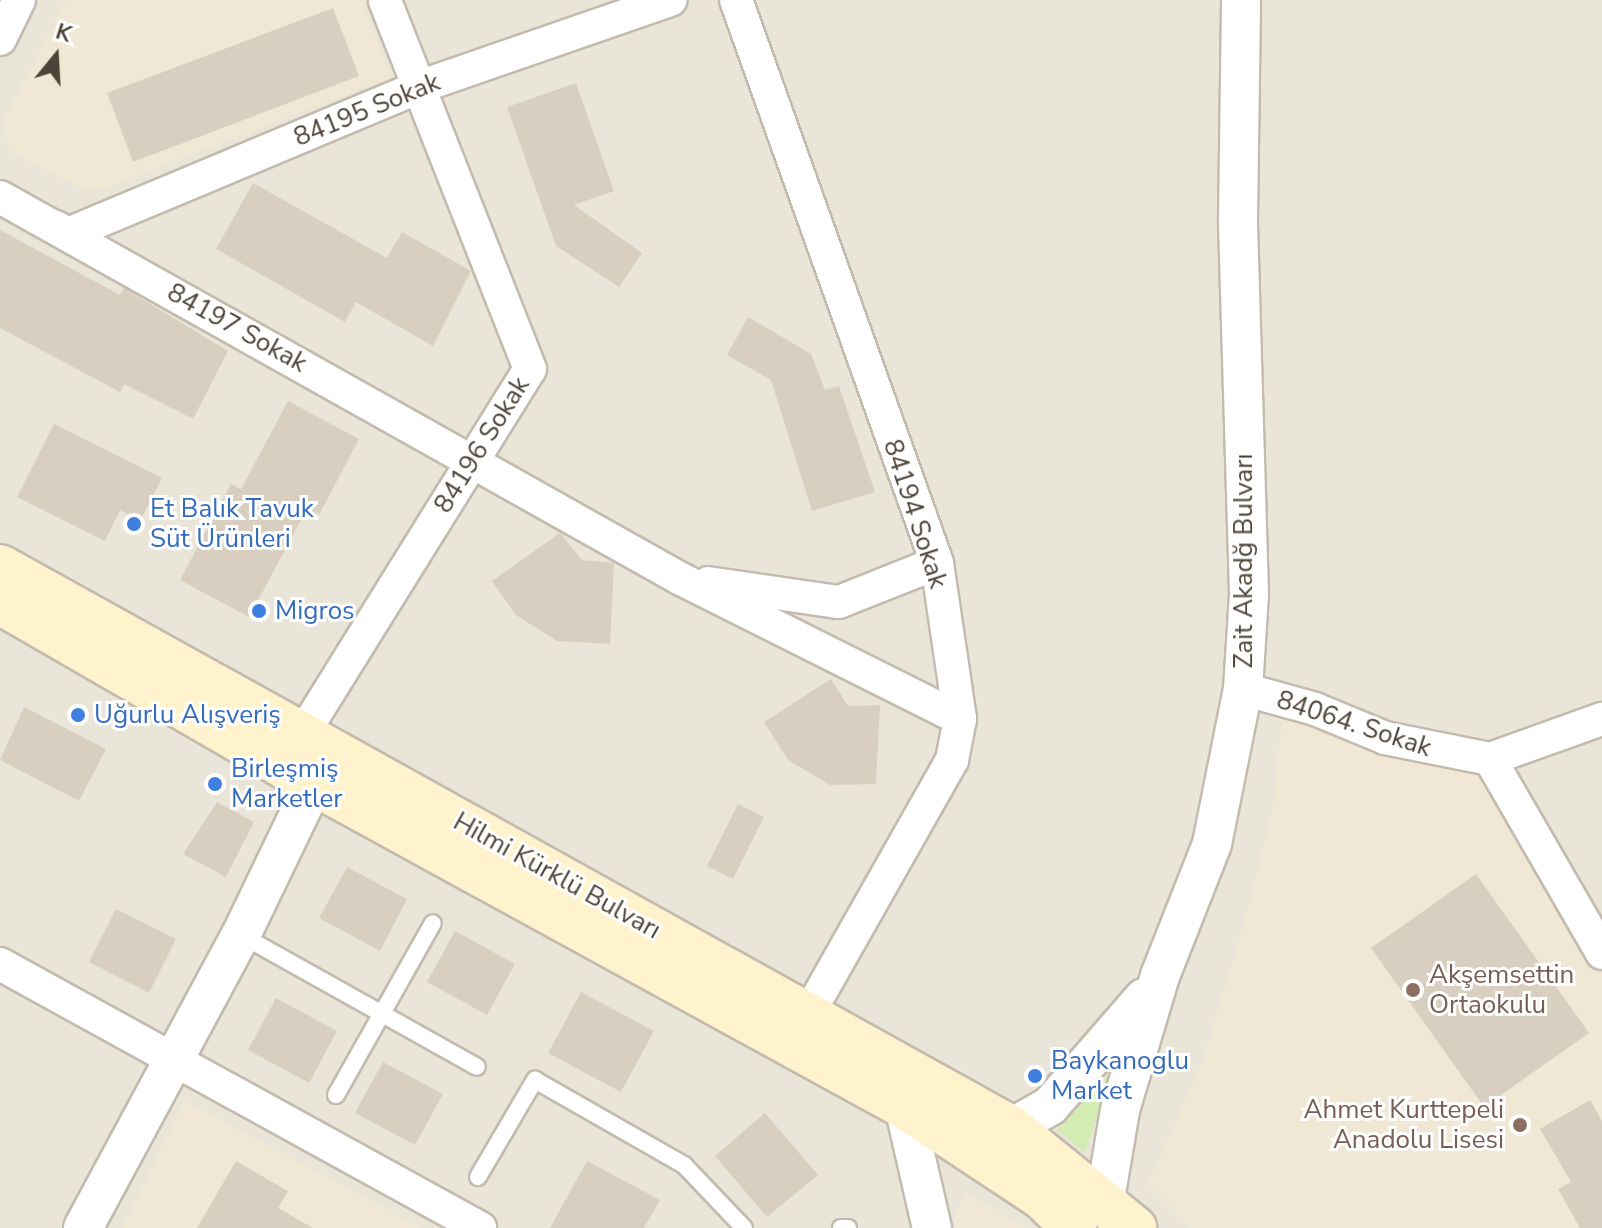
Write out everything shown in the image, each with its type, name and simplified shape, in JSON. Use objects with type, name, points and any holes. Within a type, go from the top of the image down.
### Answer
[{"type":"main road","name":"Hilmi Kürklü Bulvarı","points":[[0,567],[1011,1128],[1104,1218]]},
{"type":"main road","name":"Hilmi Kürklü Bulvarı","points":[[0,602],[314,783],[904,1106],[1042,1197],[1104,1218]]},
{"type":"street","points":[[0,39],[19,0]]},
{"type":"street","name":"84196 Sokak","points":[[302,735],[530,369],[422,86],[385,0]]},
{"type":"street","name":"84195 Sokak","points":[[68,234],[422,86],[671,0]]},
{"type":"street","name":"84194 Sokak","points":[[736,0],[937,563],[960,719],[952,760],[808,1015]]},
{"type":"street","name":"Zait Akadğ Bulvarı","points":[[1104,1218],[1120,1110],[1160,976],[1212,844],[1243,689],[1249,594],[1238,219],[1241,0]]},
{"type":"street","name":"84197 Sokak","points":[[0,197],[68,234]]},
{"type":"street","name":"84197 Sokak","points":[[0,197],[474,459],[681,579],[960,719]]},
{"type":"street","points":[[681,579],[839,602],[937,563]]},
{"type":"street","name":"84064. Sokak","points":[[1243,689],[1315,709],[1385,738],[1490,759]]},
{"type":"street","points":[[1602,719],[1490,759],[1602,953]]},
{"type":"street","points":[[83,1228],[241,935],[314,783]]},
{"type":"street","points":[[0,964],[174,1063],[480,1228]]},
{"type":"street","points":[[1011,1128],[1050,1106],[1100,1056],[1160,976]]},
{"type":"street","points":[[904,1106],[932,1228]]},
{"type":"lane","points":[[336,1095],[433,923]]},
{"type":"lane","points":[[241,935],[477,1067]]},
{"type":"lane","points":[[478,1177],[535,1080],[684,1165],[736,1225]]},
{"type":"lane","points":[[841,1228],[848,1228]]},
{"type":"shaded area","points":[[0,0],[1602,0],[1602,1228],[0,1228]]},
{"type":"shaded area","points":[[66,0],[362,0],[391,77],[100,190],[79,187],[9,151],[4,119]]},
{"type":"shaded area","name":"Akşemsettin Ortaokulu","points":[[1285,698],[1496,767],[1602,957],[1602,1228],[1190,1228],[1148,1184],[1203,1059],[1245,920],[1271,818]]},
{"type":"shaded area","points":[[185,1101],[422,1228],[122,1228]]},
{"type":"shaded area","points":[[964,1192],[1028,1228],[952,1228]]},
{"type":"green space","points":[[1112,1071],[1085,1153],[1057,1130]]},
{"type":"building","points":[[333,8],[359,76],[133,162],[107,93]]},
{"type":"building","points":[[576,83],[614,191],[574,205],[642,253],[619,287],[556,246],[507,107]]},
{"type":"building","points":[[253,183],[387,258],[402,232],[471,271],[433,346],[356,302],[345,322],[216,249]]},
{"type":"building","points":[[0,230],[120,295],[124,288],[228,351],[193,419],[124,384],[120,392],[0,328]]},
{"type":"building","points":[[748,317],[811,354],[825,390],[839,386],[875,492],[812,511],[771,380],[727,355]]},
{"type":"building","points":[[288,401],[359,439],[319,515],[307,509],[249,617],[180,580],[231,484],[241,489]]},
{"type":"building","points":[[54,424],[162,478],[140,521],[120,510],[105,541],[17,497]]},
{"type":"building","points":[[560,533],[582,560],[614,563],[610,644],[557,641],[516,615],[492,581]]},
{"type":"building","points":[[831,679],[848,706],[880,705],[876,784],[830,785],[788,760],[764,722]]},
{"type":"building","points":[[24,707],[106,749],[79,801],[0,760]]},
{"type":"building","points":[[217,802],[254,822],[226,877],[183,854]]},
{"type":"building","points":[[738,804],[764,817],[733,879],[707,866]]},
{"type":"building","points":[[347,867],[407,899],[380,951],[319,918]]},
{"type":"building","points":[[1476,874],[1589,1033],[1484,1107],[1371,948]]},
{"type":"building","points":[[116,909],[176,939],[149,993],[89,962]]},
{"type":"building","points":[[455,931],[515,964],[487,1015],[427,982]]},
{"type":"building","points":[[581,992],[654,1031],[621,1092],[548,1053]]},
{"type":"building","points":[[276,998],[337,1031],[309,1083],[248,1050]]},
{"type":"building","points":[[383,1062],[443,1094],[415,1145],[355,1113]]},
{"type":"building","points":[[1590,1100],[1602,1121],[1602,1228],[1580,1228],[1558,1189],[1571,1182],[1540,1129]]},
{"type":"building","points":[[765,1113],[818,1175],[767,1217],[715,1156]]},
{"type":"building","points":[[236,1161],[288,1191],[278,1208],[313,1228],[197,1228]]},
{"type":"building","points":[[587,1161],[660,1200],[644,1228],[550,1228]]},
{"type":"place","name":"Et Balık Tavuk Süt Ürünleri","points":[[134,524]]},
{"type":"place","name":"Migros","points":[[259,611]]},
{"type":"place","name":"Uğurlu Alışveriş","points":[[78,715]]},
{"type":"place","name":"Birleşmiş Marketler","points":[[215,784]]},
{"type":"place","name":"Akşemsettin Ortaokulu","points":[[1413,990]]},
{"type":"place","name":"Baykanoglu Market","points":[[1035,1076]]},
{"type":"place","name":"Ahmet Kurttepeli Anadolu Lisesi","points":[[1520,1125]]}]
